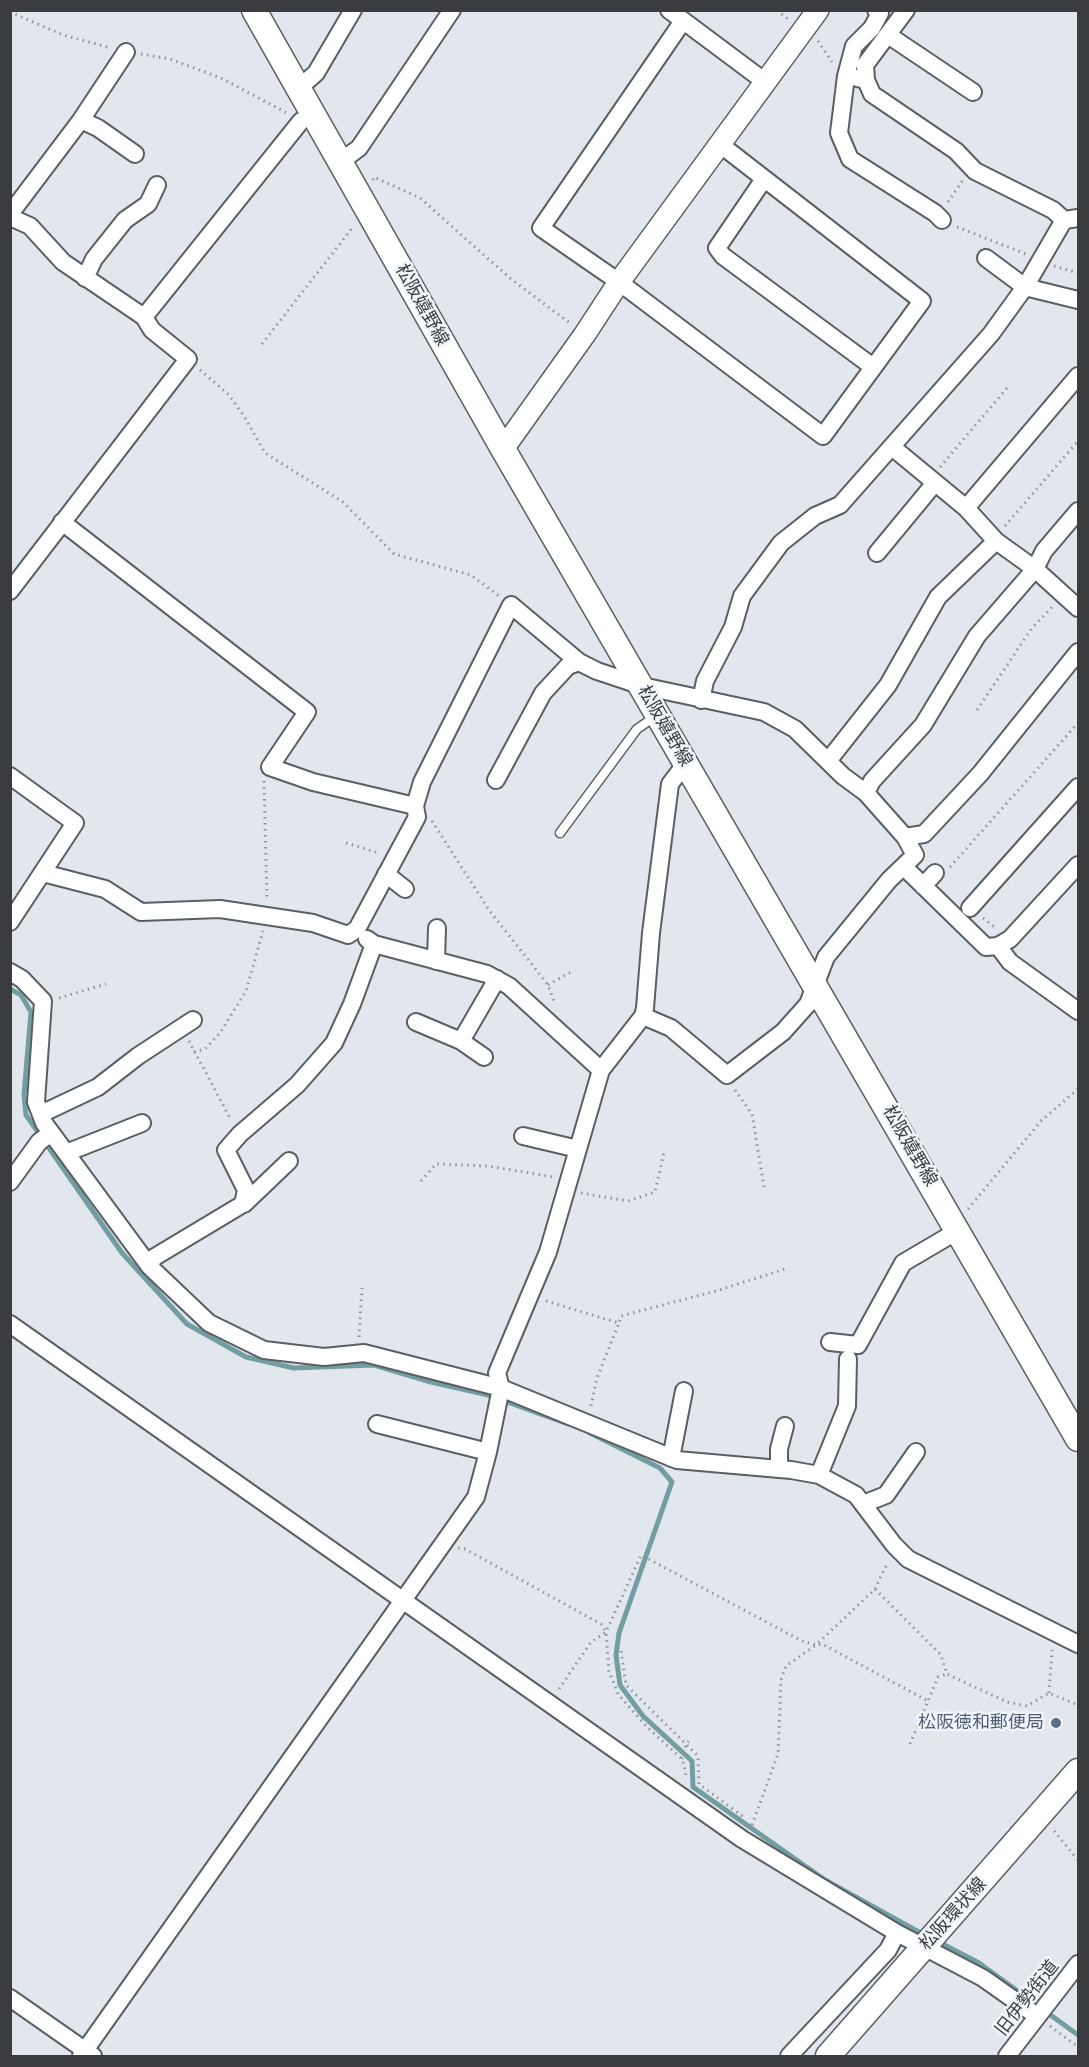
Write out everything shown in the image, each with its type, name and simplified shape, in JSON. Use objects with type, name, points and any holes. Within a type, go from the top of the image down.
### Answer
[{"type":"main road","name":"松阪嬉野線","points":[[254,10],[503,449],[1076,1429]]},
{"type":"main road","name":"松阪環状線","points":[[828,2056],[1041,1816],[1078,1771]]},
{"type":"street","points":[[299,88],[316,73],[353,10]]},
{"type":"street","points":[[340,162],[359,148],[452,10]]},
{"type":"street","points":[[669,10],[764,81]]},
{"type":"street","points":[[503,449],[619,282],[818,10]]},
{"type":"street","points":[[876,10],[880,13],[872,28],[854,46],[846,76],[839,133],[850,159],[935,213],[942,220]]},
{"type":"street","points":[[701,700],[705,681],[733,627],[742,596],[781,543],[815,516],[840,505],[892,447],[991,334],[1071,219],[971,168],[956,151],[872,94],[866,80],[865,65],[906,10]]},
{"type":"street","points":[[683,21],[541,228],[619,282],[823,436],[922,300],[721,145]]},
{"type":"street","points":[[888,35],[973,92]]},
{"type":"street","points":[[10,591],[188,359],[152,330],[144,317],[84,278],[63,262],[46,240],[30,226],[10,215],[81,120],[126,52]]},
{"type":"street","points":[[846,76],[866,80]]},
{"type":"street","points":[[81,120],[98,128],[135,154]]},
{"type":"street","points":[[144,317],[301,121]]},
{"type":"street","points":[[764,179],[717,248],[723,256],[873,367]]},
{"type":"street","points":[[84,278],[94,259],[125,220],[148,204],[157,185]]},
{"type":"street","points":[[986,258],[1024,287],[1078,300]]},
{"type":"street","points":[[966,508],[1078,376]]},
{"type":"street","points":[[892,447],[934,484],[966,508],[996,541],[1035,569],[1078,608]]},
{"type":"street","points":[[877,553],[934,484]]},
{"type":"street","points":[[866,793],[872,781],[923,725],[977,636],[1035,569],[1044,551],[1078,511]]},
{"type":"street","points":[[62,522],[308,712],[270,767],[313,782],[415,806]]},
{"type":"street","points":[[828,761],[888,685],[938,597],[996,541]]},
{"type":"street","points":[[43,873],[105,889],[141,912],[220,909],[313,923],[348,935],[354,932],[417,817],[415,806],[422,782],[511,605],[579,662],[597,672],[642,686],[764,712],[795,729],[866,793],[905,837],[915,855],[888,880],[826,957],[808,1004],[783,1032],[727,1075],[671,1028],[643,1016]]},
{"type":"street","points":[[905,837],[924,834],[980,774],[1078,652]]},
{"type":"street","points":[[496,780],[543,693],[568,666],[579,662]]},
{"type":"street","points":[[10,1998],[87,2054],[476,1497],[501,1388],[497,1373],[548,1252],[601,1070],[643,1016],[670,784],[686,763]]},
{"type":"street","points":[[10,776],[75,823],[10,922]]},
{"type":"street","points":[[970,908],[1078,787]]},
{"type":"street","points":[[904,867],[987,947],[998,946],[1010,939],[1078,865]]},
{"type":"street","points":[[390,868],[405,889]]},
{"type":"street","points":[[923,886],[935,873]]},
{"type":"street","points":[[436,961],[437,928]]},
{"type":"street","points":[[354,932],[374,944],[436,961],[509,986],[601,1070]]},
{"type":"street","points":[[243,1204],[246,1190],[226,1150],[240,1134],[297,1085],[334,1043],[352,1004],[374,944]]},
{"type":"street","points":[[998,946],[1010,962],[1078,1011]]},
{"type":"street","points":[[10,972],[22,979],[43,1001],[36,1102],[51,1133],[150,1267],[209,1323],[264,1350],[324,1357],[358,1353],[389,1358],[501,1388],[586,1421],[671,1458],[819,1475],[856,1495],[908,1559],[1078,1644]]},
{"type":"street","points":[[461,1041],[497,980]]},
{"type":"street","points":[[416,1022],[461,1041],[484,1057]]},
{"type":"street","points":[[41,1114],[98,1087],[138,1056],[188,1024]]},
{"type":"street","points":[[66,1153],[142,1122]]},
{"type":"street","points":[[10,1182],[39,1142],[51,1133]]},
{"type":"street","points":[[523,1136],[578,1149]]},
{"type":"street","points":[[150,1267],[153,1258],[243,1204],[289,1161]]},
{"type":"street","points":[[830,1342],[858,1345],[903,1263],[957,1227]]},
{"type":"street","points":[[10,1324],[742,1839],[800,1865],[897,1933],[983,1978],[1037,2016]]},
{"type":"street","points":[[819,1475],[847,1406],[848,1359]]},
{"type":"street","points":[[671,1458],[684,1391]]},
{"type":"street","points":[[377,1424],[488,1452]]},
{"type":"street","points":[[779,1469],[779,1449],[785,1426]]},
{"type":"street","points":[[863,1504],[886,1495],[916,1452]]},
{"type":"street","points":[[789,2056],[888,1950],[897,1933]]},
{"type":"street","name":"旧伊勢街道","points":[[1007,2056],[1078,1964]]},
{"type":"lane","points":[[560,833],[637,729],[658,714]]},
{"type":"path","points":[[777,10],[793,23]]},
{"type":"path","points":[[10,12],[63,35],[126,52],[170,59],[221,78],[301,121]]},
{"type":"path","points":[[818,41],[828,59],[846,76]]},
{"type":"path","points":[[971,168],[943,209],[942,220],[1078,273]]},
{"type":"path","points":[[188,359],[229,395],[265,453],[343,502],[394,554],[471,575],[511,605]]},
{"type":"path","points":[[934,484],[936,470],[1007,388]]},
{"type":"path","points":[[996,541],[1001,531],[1078,441]]},
{"type":"path","points":[[976,710],[1032,628],[1065,596]]},
{"type":"path","points":[[935,873],[941,878],[1078,723]]},
{"type":"path","points":[[415,806],[427,815],[489,910],[548,985],[562,1029],[560,1034]]},
{"type":"path","points":[[346,843],[381,853],[390,868]]},
{"type":"path","points":[[548,985],[571,972]]},
{"type":"path","points":[[43,1001],[106,984]]},
{"type":"path","points":[[188,1024],[214,1093],[240,1134]]},
{"type":"path","points":[[727,1075],[752,1114],[764,1186]]},
{"type":"path","points":[[957,1227],[1041,1121],[1078,1089]]},
{"type":"path","points":[[586,1421],[597,1378],[621,1316],[705,1294],[785,1269]]},
{"type":"path","points":[[358,1353],[362,1288]]},
{"type":"path","points":[[530,1297],[619,1323]]},
{"type":"path","points":[[442,1545],[465,1549],[601,1624],[606,1632],[609,1671],[618,1694],[648,1728],[682,1759],[686,1772],[680,1795]]},
{"type":"path","points":[[742,1839],[752,1824],[778,1754],[781,1680],[786,1666],[816,1645],[875,1589],[889,1560],[899,1550]]},
{"type":"path","points":[[549,1702],[591,1642],[606,1632],[641,1555],[802,1641],[816,1645],[822,1644],[928,1701]]},
{"type":"path","points":[[875,1589],[941,1655],[947,1674]]},
{"type":"path","points":[[1049,1693],[1053,1630]]},
{"type":"path","points":[[621,1651],[626,1685],[651,1713],[698,1756],[699,1784],[761,1830]]},
{"type":"path","points":[[910,1744],[938,1677],[947,1674],[1007,1702],[1027,1706],[1049,1693]]},
{"type":"path","points":[[1049,1693],[1078,1705]]},
{"type":"path","points":[[682,1759],[686,1744],[691,1739]]},
{"type":"path","points":[[1041,1816],[1078,1860]]},
{"type":"path","points":[[1037,2016],[1078,2047]]},
{"type":"waterway","points":[[10,989],[21,995],[31,1012],[24,1095],[26,1115],[122,1253],[187,1324],[246,1357],[294,1368],[374,1365],[431,1382],[488,1395],[568,1424]]},
{"type":"waterway","points":[[590,1433],[660,1468],[672,1482],[619,1633],[616,1655],[620,1685],[643,1716],[692,1761],[693,1787],[825,1880],[926,1936]]},
{"type":"waterway","points":[[937,1941],[979,1963],[1078,2035]]},
{"type":"place","name":"松阪徳和郵便局","points":[[1056,1723]]}]
